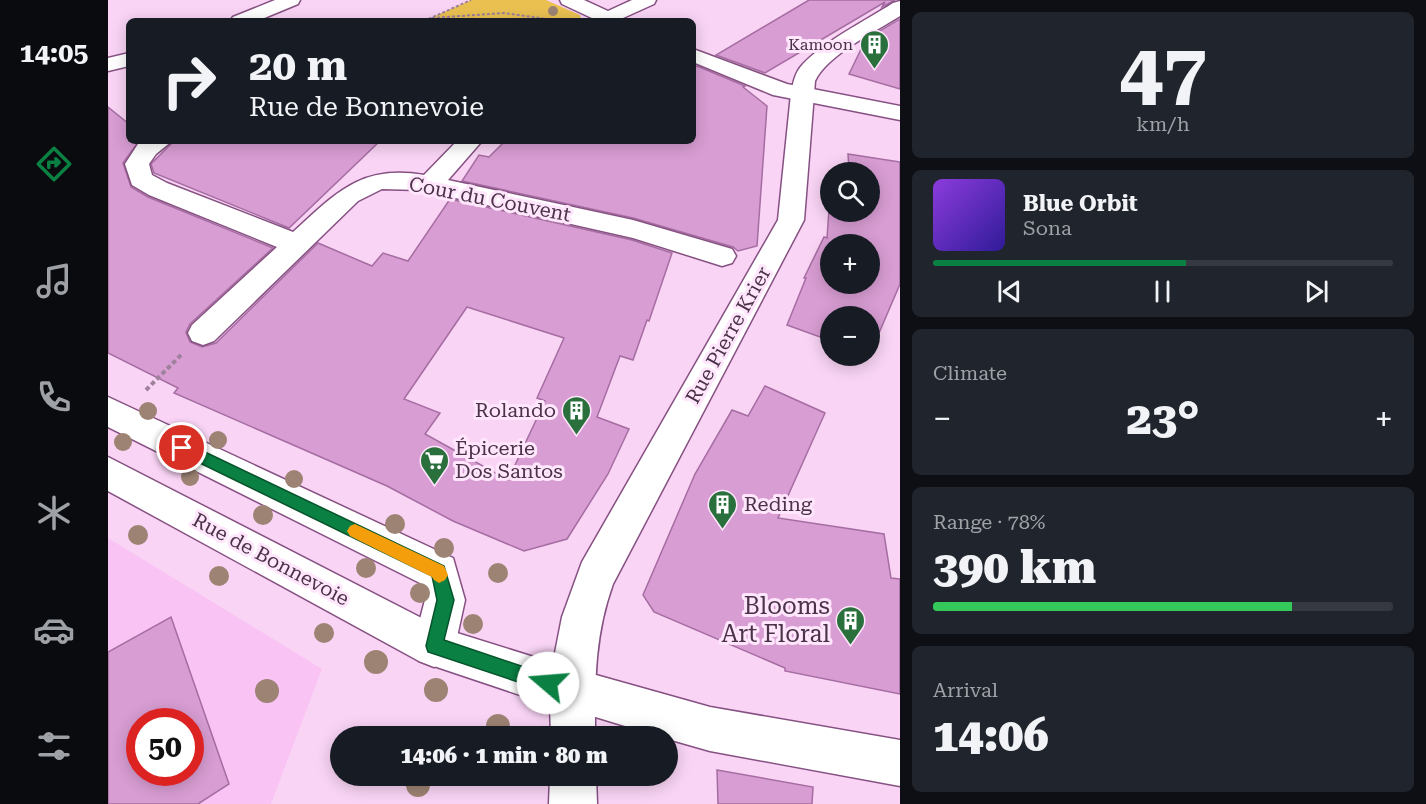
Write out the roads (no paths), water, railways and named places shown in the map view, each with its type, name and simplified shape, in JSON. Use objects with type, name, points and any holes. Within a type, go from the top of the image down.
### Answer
[{"type":"street","points":[[247,18],[291,0]]},
{"type":"street","points":[[569,0],[604,18]]},
{"type":"street","points":[[612,18],[647,0]]},
{"type":"street","name":"Rue Pierre Krier","points":[[573,726],[571,690],[575,639],[583,608],[596,576],[791,220],[804,81],[810,69],[818,62],[900,7]]},
{"type":"street","points":[[696,56],[759,83],[802,94],[900,113]]},
{"type":"street","points":[[108,65],[126,60]]},
{"type":"street","points":[[155,144],[147,149],[137,164],[141,179],[158,189],[297,244]]},
{"type":"street","points":[[429,185],[467,144]]},
{"type":"street","name":"Cour du Couvent","points":[[203,333],[349,195],[366,184],[388,180],[429,185],[627,226],[677,239],[722,256]]},
{"type":"street","points":[[113,414],[439,572],[445,600],[434,646]]},
{"type":"street","name":"Rue de Bonnevoie","points":[[108,473],[434,646],[571,690],[710,729],[900,763]]},
{"type":"street","points":[[573,786],[573,804]]},
{"type":"place","name":"Kamoon","points":[[874,70]]},
{"type":"place","name":"Rolando","points":[[577,436]]},
{"type":"place","name":"Épicerie Dos Santos","points":[[434,486]]},
{"type":"place","name":"Reding","points":[[723,530]]},
{"type":"place","name":"Blooms Art Floral","points":[[851,646]]}]
